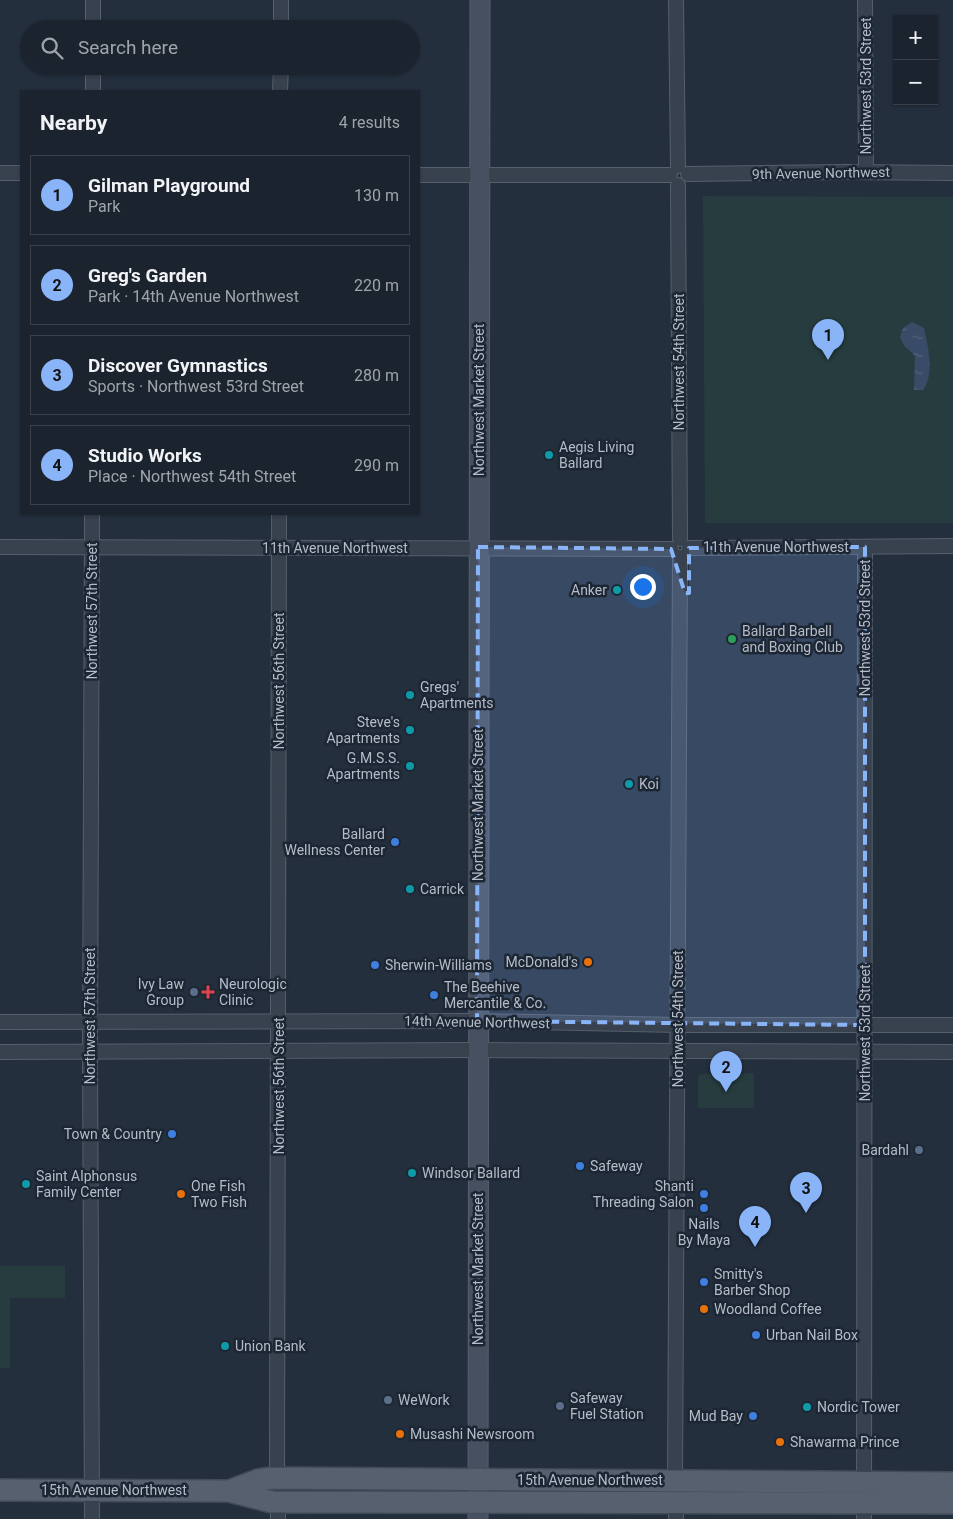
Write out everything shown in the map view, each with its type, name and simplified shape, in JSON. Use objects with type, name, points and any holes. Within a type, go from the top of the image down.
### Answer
[{"type":"main road","name":"Northwest Market Street","points":[[478,1511],[480,0]]},
{"type":"main road","name":"15th Avenue Northwest","points":[[229,1491],[258,1480],[277,1478],[953,1483]]},
{"type":"main road","name":"15th Avenue Northwest","points":[[0,1490],[229,1491],[261,1500],[278,1511],[864,1511],[953,1503]]},
{"type":"street","points":[[93,0],[93,20]]},
{"type":"street","points":[[281,0],[281,20]]},
{"type":"street","name":"Northwest 54th Street","points":[[675,1481],[680,548],[676,0]]},
{"type":"street","name":"Northwest 53rd Street","points":[[865,0],[866,172]]},
{"type":"street","points":[[93,75],[93,90]]},
{"type":"street","points":[[280,75],[280,90]]},
{"type":"street","points":[[0,173],[20,173]]},
{"type":"street","name":"9th Avenue Northwest","points":[[420,175],[953,173]]},
{"type":"street","name":"Northwest 57th Street","points":[[92,515],[90,1022],[92,1519]]},
{"type":"street","name":"Northwest 56th Street","points":[[277,1478],[279,515]]},
{"type":"street","name":"11th Avenue Northwest","points":[[0,547],[680,548],[953,546]]},
{"type":"street","name":"Northwest 53rd Street","points":[[864,1511],[866,547]]},
{"type":"street","name":"14th Avenue Northwest","points":[[0,1022],[478,1021],[678,1025],[953,1025]]},
{"type":"street","name":"14th Avenue Northwest","points":[[0,1052],[478,1050],[953,1052]]},
{"type":"highlighted area","points":[[478,547],[671,549],[685,593],[689,593],[689,548],[865,547],[865,1025],[477,1021]]},
{"type":"green space","points":[[703,196],[953,197],[953,523],[705,523]]},
{"type":"green space","points":[[754,1073],[754,1108],[698,1108],[698,1076],[701,1074]]},
{"type":"green space","points":[[0,1266],[65,1266],[65,1298],[10,1298],[10,1368],[0,1368]]},
{"type":"water","points":[[912,322],[924,328],[929,352],[929,376],[923,390],[914,390],[915,356],[903,344],[900,337],[903,328]]},
{"type":"place","name":"Gilman Playground","points":[[828,360]]},
{"type":"place","name":"Aegis Living Ballard","points":[[549,455]]},
{"type":"place","name":"Anker","points":[[617,590]]},
{"type":"place","name":"Ballard Barbell and Boxing Club","points":[[732,639]]},
{"type":"place","name":"Gregs' Apartments","points":[[410,695]]},
{"type":"place","name":"Steve's Apartments","points":[[410,730]]},
{"type":"place","name":"G.M.S.S. Apartments","points":[[410,766]]},
{"type":"place","name":"Koi","points":[[629,784]]},
{"type":"place","name":"Ballard Wellness Center","points":[[395,842]]},
{"type":"place","name":"Carrick","points":[[410,889]]},
{"type":"place","name":"McDonald's","points":[[588,962]]},
{"type":"place","name":"Sherwin-Williams","points":[[375,965]]},
{"type":"place","name":"Ivy Law Group","points":[[194,992]]},
{"type":"place","name":"Neurologic Clinic","points":[[208,992]]},
{"type":"place","name":"The Beehive Mercantile & Co.","points":[[434,995]]},
{"type":"place","name":"Greg's Garden","points":[[726,1092]]},
{"type":"place","name":"Town & Country","points":[[172,1134]]},
{"type":"place","name":"Bardahl","points":[[919,1150]]},
{"type":"place","name":"Safeway","points":[[580,1166]]},
{"type":"place","name":"Windsor Ballard","points":[[412,1173]]},
{"type":"place","name":"Saint Alphonsus Family Center","points":[[26,1184]]},
{"type":"place","name":"One Fish Two Fish","points":[[181,1194]]},
{"type":"place","name":"Shanti Threading Salon","points":[[704,1194]]},
{"type":"place","name":"Nails By Maya","points":[[704,1208]]},
{"type":"place","name":"Discover Gymnastics","points":[[806,1213]]},
{"type":"place","name":"Studio Works","points":[[755,1247]]},
{"type":"place","name":"Smitty's Barber Shop","points":[[704,1282]]},
{"type":"place","name":"Woodland Coffee","points":[[704,1309]]},
{"type":"place","name":"Urban Nail Box","points":[[756,1335]]},
{"type":"place","name":"Union Bank","points":[[225,1346]]},
{"type":"place","name":"WeWork","points":[[388,1400]]},
{"type":"place","name":"Safeway Fuel Station","points":[[560,1406]]},
{"type":"place","name":"Nordic Tower","points":[[807,1407]]},
{"type":"place","name":"Mud Bay","points":[[753,1416]]},
{"type":"place","name":"Musashi Newsroom","points":[[400,1434]]},
{"type":"place","name":"Shawarma Prince","points":[[780,1442]]}]
